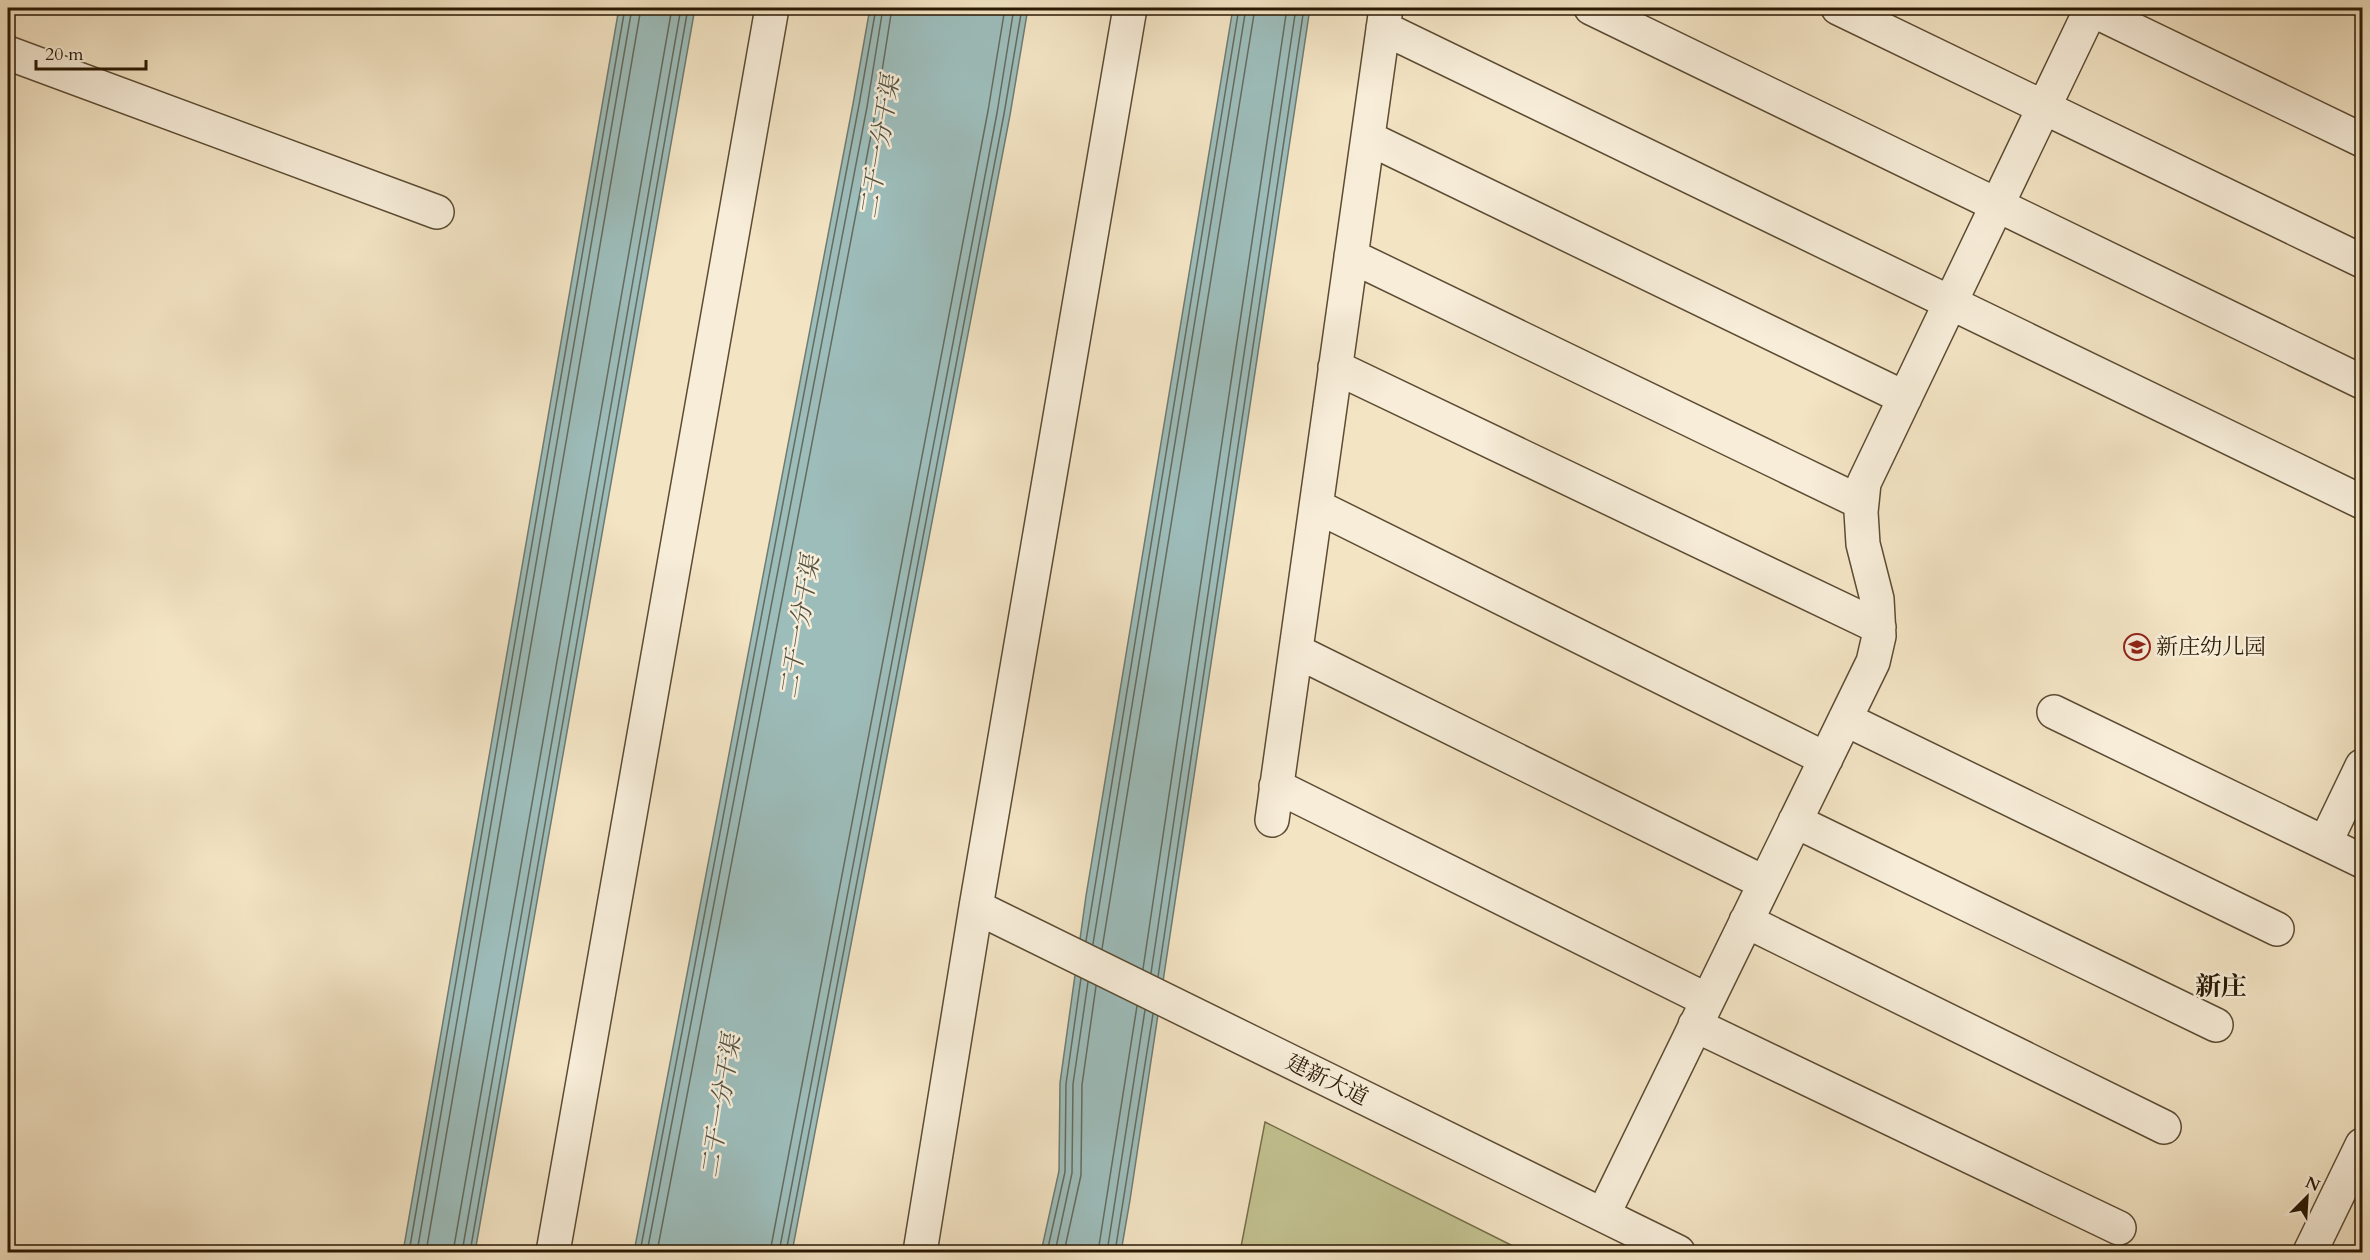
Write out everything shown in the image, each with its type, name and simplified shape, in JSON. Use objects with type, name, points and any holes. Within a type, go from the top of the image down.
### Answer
[{"type":"street","points":[[553,1252],[772,8]]},
{"type":"street","points":[[920,1252],[976,907],[1130,8]]},
{"type":"street","points":[[1591,8],[2362,382]]},
{"type":"street","points":[[1838,8],[2362,261]]},
{"type":"street","points":[[1603,1215],[1873,662],[1879,627],[1877,599],[1863,544],[1864,483],[2089,8],[2362,140]]},
{"type":"street","points":[[1272,820],[1385,18],[1951,303],[2362,502]]},
{"type":"street","points":[[8,53],[437,212]]},
{"type":"street","points":[[1368,138],[1905,398]]},
{"type":"street","points":[[1351,256],[1862,503]]},
{"type":"street","points":[[1335,367],[1879,627]]},
{"type":"street","points":[[1316,506],[1826,759]]},
{"type":"street","points":[[1296,651],[1765,883]]},
{"type":"street","points":[[2054,712],[2362,861]]},
{"type":"street","points":[[1845,719],[2277,929]]},
{"type":"street","points":[[2325,843],[2362,766]]},
{"type":"street","points":[[1276,786],[1701,1013],[2119,1227]]},
{"type":"street","points":[[1795,821],[2216,1025]]},
{"type":"street","name":"建新大道","points":[[976,907],[1678,1252]]},
{"type":"street","points":[[1746,921],[2164,1127]]},
{"type":"street","points":[[2310,1252],[2362,1145]]},
{"type":"green space","points":[[1265,1122],[1525,1252],[1240,1252]]},
{"type":"water","points":[[619,8],[695,8],[475,1252],[403,1252]]},
{"type":"water","name":"二干一分干渠","points":[[870,8],[1028,8],[1010,115],[792,1252],[634,1252],[853,104]]},
{"type":"water","points":[[1233,8],[1310,8],[1130,1200],[1121,1252],[1041,1252],[1059,1171],[1060,1083],[1086,896]]},
{"type":"place","name":"新庄幼儿园","points":[[2137,647]]},
{"type":"district","name":"新庄","points":[[2221,986]]}]
